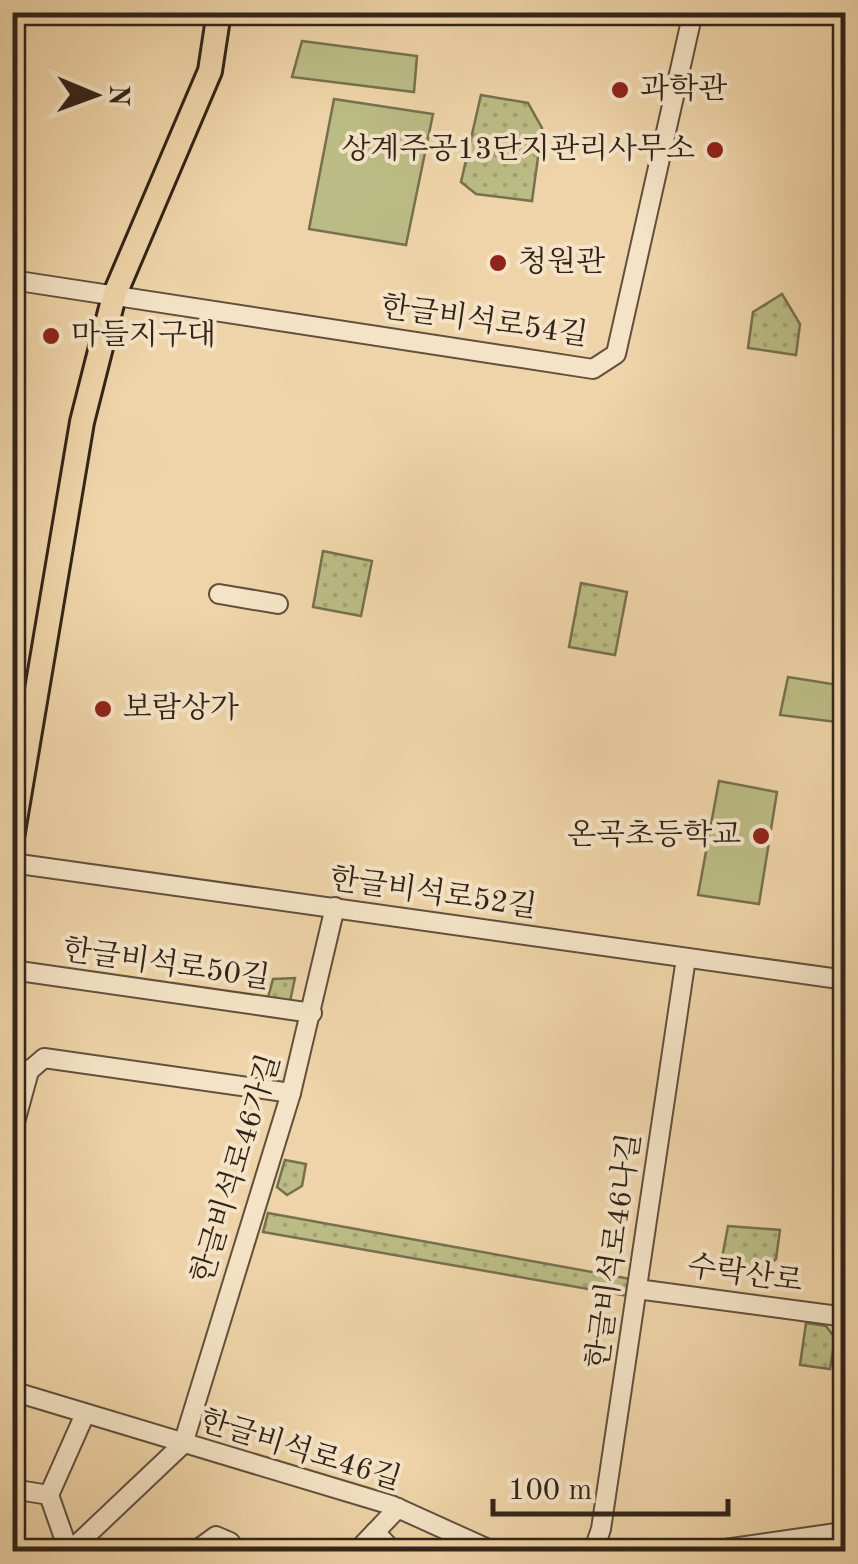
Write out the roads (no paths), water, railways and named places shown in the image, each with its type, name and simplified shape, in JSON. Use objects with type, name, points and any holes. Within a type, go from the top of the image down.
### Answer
[{"type":"main road","points":[[12,838],[82,422],[114,296],[210,71],[219,12]]},
{"type":"street","name":"한글비석로54길","points":[[12,280],[593,369],[616,354],[693,12]]},
{"type":"street","points":[[219,594],[278,604]]},
{"type":"street","name":"한글비석로52길","points":[[12,863],[846,980]]},
{"type":"street","name":"한글비석로46가길","points":[[183,1444],[291,1093],[335,908]]},
{"type":"street","name":"한글비석로46나길","points":[[593,1552],[601,1529],[686,958]]},
{"type":"street","name":"한글비석로50길","points":[[12,970],[312,1013]]},
{"type":"street","points":[[12,1132],[21,1068],[44,1058],[291,1093]]},
{"type":"street","name":"수락산로","points":[[637,1288],[846,1317]]},
{"type":"street","name":"한글비석로46길","points":[[12,1392],[398,1508],[495,1552]]},
{"type":"street","points":[[85,1414],[49,1496],[69,1552],[183,1444]]},
{"type":"street","points":[[12,1489],[49,1496]]},
{"type":"street","points":[[356,1552],[398,1508]]},
{"type":"street","points":[[704,1552],[844,1524],[836,1552]]},
{"type":"street","points":[[375,1532],[394,1552]]},
{"type":"street","points":[[194,1552],[216,1536],[230,1542],[237,1552]]},
{"type":"place","name":"과학관","points":[[620,90]]},
{"type":"place","name":"상계주공13단지관리사무소","points":[[715,150]]},
{"type":"place","name":"청원관","points":[[498,263]]},
{"type":"place","name":"마들지구대","points":[[51,336]]},
{"type":"place","name":"보람상가","points":[[103,709]]},
{"type":"place","name":"온곡초등학교","points":[[761,836]]}]
